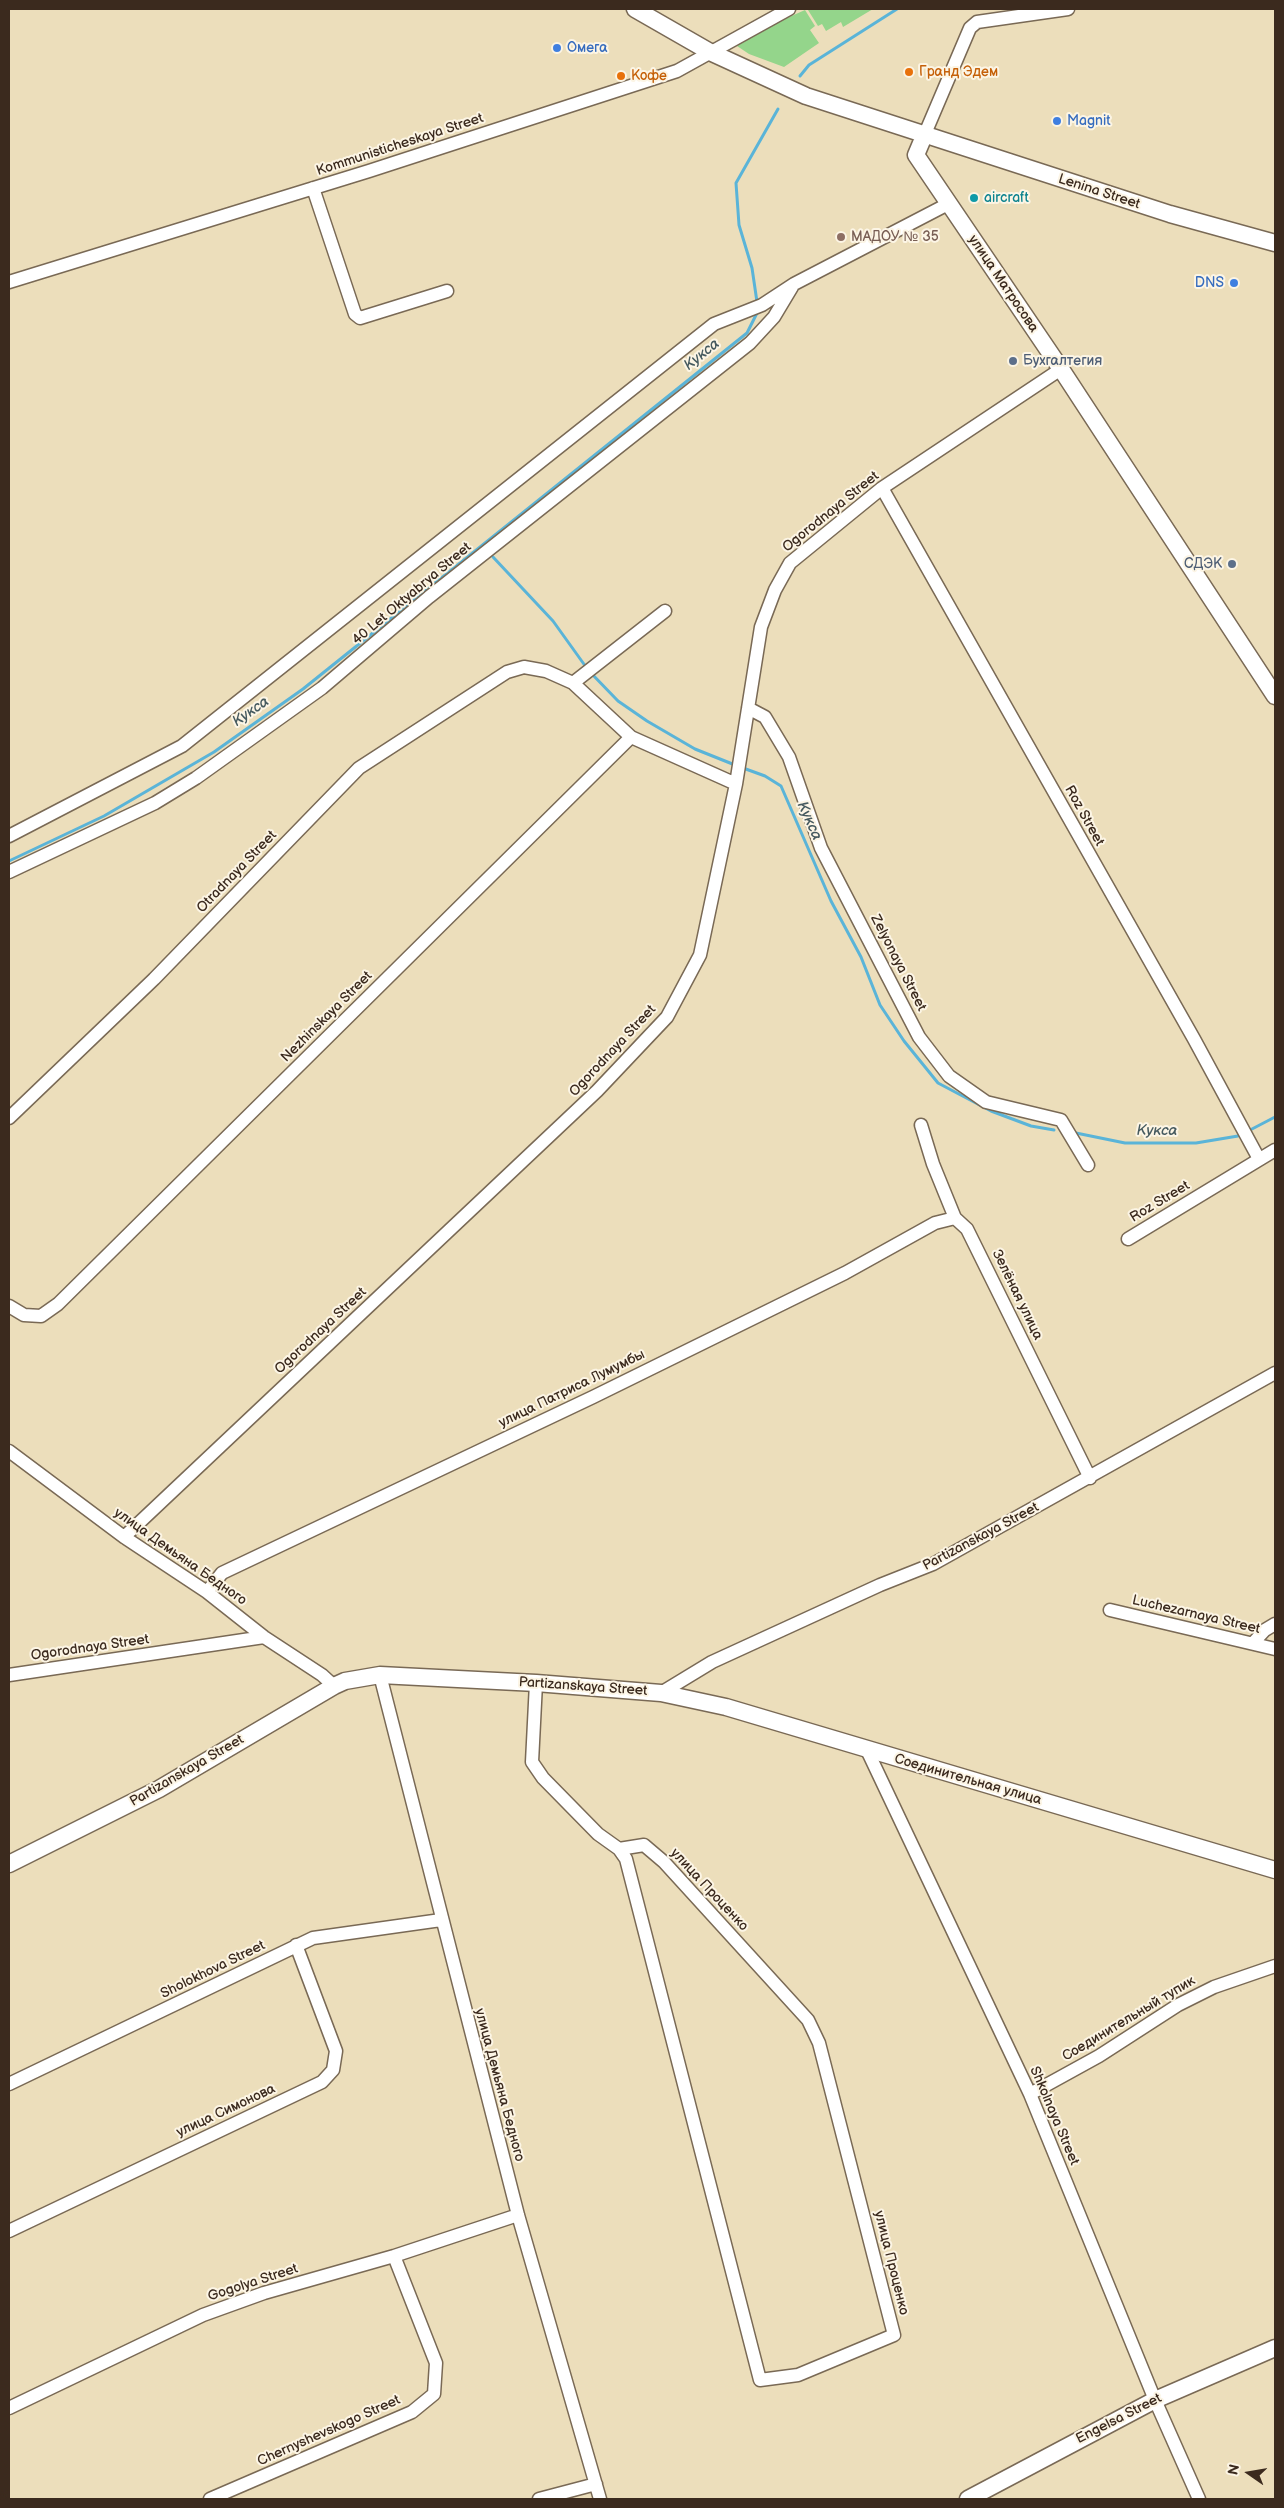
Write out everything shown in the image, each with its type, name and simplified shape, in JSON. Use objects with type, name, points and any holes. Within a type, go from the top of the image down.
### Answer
[{"type":"street","points":[[635,9],[710,52],[806,96],[924,136],[970,28],[977,22],[1068,9]]},
{"type":"street","name":"Kommunisticheskaya Street","points":[[9,282],[314,188],[677,71],[788,9]]},
{"type":"street","name":"улица Матросова","points":[[924,136],[916,154],[1061,369],[1275,696]]},
{"type":"street","name":"Lenina Street","points":[[924,136],[1170,214],[1275,243]]},
{"type":"street","points":[[314,188],[355,314],[360,318],[447,291]]},
{"type":"street","name":"40 Let Oktyabrya Street","points":[[9,836],[182,746],[714,324],[757,306],[794,284],[948,204]]},
{"type":"street","name":"40 Let Oktyabrya Street","points":[[9,872],[155,803],[196,778],[322,688],[429,598],[750,344],[774,317],[794,284]]},
{"type":"street","name":"Ogorodnaya Street","points":[[124,1537],[597,1092],[667,1017],[700,955],[737,779],[761,628],[775,590],[790,563],[882,488],[1061,369]]},
{"type":"street","name":"Roz Street","points":[[882,488],[1194,1039],[1259,1159]]},
{"type":"street","points":[[665,611],[573,683],[631,737],[737,779]]},
{"type":"street","name":"Otradnaya Street","points":[[9,1118],[154,979],[359,768],[507,672],[524,667],[546,671],[573,683]]},
{"type":"street","name":"Zelyonaya Street","points":[[748,708],[765,717],[788,757],[821,848],[920,1037],[950,1076],[986,1102],[1061,1120],[1088,1165]]},
{"type":"street","name":"Nezhinskaya Street","points":[[9,1306],[24,1315],[41,1316],[58,1304],[631,737]]},
{"type":"street","name":"Зелёная улица","points":[[921,1126],[933,1164],[955,1218],[967,1229],[1090,1478]]},
{"type":"street","name":"Roz Street","points":[[1128,1239],[1275,1150]]},
{"type":"street","name":"улица Патриса Лумумбы","points":[[207,1592],[222,1573],[793,1299],[935,1223],[955,1218]]},
{"type":"street","name":"Partizanskaya Street","points":[[9,1864],[159,1789],[334,1686],[346,1681],[380,1675],[536,1683],[661,1693],[712,1662],[880,1585],[933,1564],[1275,1373]]},
{"type":"street","name":"улица Демьяна Бедного","points":[[9,1451],[124,1537],[207,1592],[264,1637],[322,1675],[334,1686]]},
{"type":"street","name":"Luchezarnaya Street","points":[[1110,1610],[1275,1649]]},
{"type":"street","points":[[1252,1643],[1265,1630],[1275,1624]]},
{"type":"street","name":"Ogorodnaya Street","points":[[9,1675],[264,1637]]},
{"type":"street","name":"улица Демьяна Бедного","points":[[380,1675],[518,2216],[600,2499]]},
{"type":"street","name":"улица Проценко","points":[[536,1683],[532,1762],[543,1778],[585,1820],[619,1849],[626,1859],[760,2380],[798,2375],[894,2335],[819,2043],[808,2020],[664,1862],[644,1846],[619,1849]]},
{"type":"street","name":"Соединительная улица","points":[[661,1693],[726,1707],[1275,1870]]},
{"type":"street","name":"Shkolnaya Street","points":[[867,1750],[1030,2094],[1155,2400],[1199,2499]]},
{"type":"street","name":"Sholokhova Street","points":[[9,2084],[313,1938],[441,1920]]},
{"type":"street","name":"улица Симонова","points":[[9,2231],[322,2082],[333,2070],[336,2051],[296,1945]]},
{"type":"street","name":"Соединительный тупик","points":[[1030,2094],[1099,2056],[1178,2005],[1214,1986],[1275,1966]]},
{"type":"street","name":"Gogolya Street","points":[[9,2408],[203,2315],[264,2293],[394,2256],[518,2216]]},
{"type":"street","name":"Chernyshevskogo Street","points":[[210,2499],[412,2412],[434,2394],[436,2363],[394,2256]]},
{"type":"street","name":"Engelsa Street","points":[[968,2499],[1155,2400],[1275,2348]]},
{"type":"street","points":[[539,2499],[596,2484]]},
{"type":"green space","points":[[873,9],[843,27],[841,22],[826,31],[822,24],[818,26],[808,10]]},
{"type":"green space","points":[[805,10],[815,26],[810,30],[819,43],[784,67],[749,54],[737,46],[742,38]]},
{"type":"waterway","name":"Кукса","points":[[800,76],[809,65],[897,9]]},
{"type":"waterway","name":"Кукса","points":[[757,302],[752,268],[739,225],[736,183],[778,109]]},
{"type":"waterway","name":"Кукса","points":[[9,861],[104,816],[214,752],[303,689],[747,333],[758,311]]},
{"type":"waterway","name":"Кукса","points":[[493,557],[553,621],[586,667]]},
{"type":"waterway","name":"Кукса","points":[[590,672],[618,701],[647,721],[695,749],[735,765]]},
{"type":"waterway","name":"Кукса","points":[[743,768],[765,776],[781,786],[831,901],[861,957],[880,1005],[904,1041],[938,1083],[991,1111],[1031,1126],[1054,1130]]},
{"type":"waterway","name":"Кукса","points":[[1252,1129],[1275,1117]]},
{"type":"waterway","name":"Кукса","points":[[1076,1133],[1125,1143],[1196,1143],[1238,1136]]},
{"type":"place","name":"Омега","points":[[557,48]]},
{"type":"place","name":"Гранд Эдем","points":[[909,72]]},
{"type":"place","name":"Кофе","points":[[621,76]]},
{"type":"place","name":"Magnit","points":[[1057,121]]},
{"type":"place","name":"aircraft","points":[[974,198]]},
{"type":"place","name":"МАДОУ № 35","points":[[841,237]]},
{"type":"place","name":"DNS","points":[[1234,283]]},
{"type":"place","name":"Бухгалтегия","points":[[1013,361]]},
{"type":"place","name":"СДЭК","points":[[1232,564]]}]
